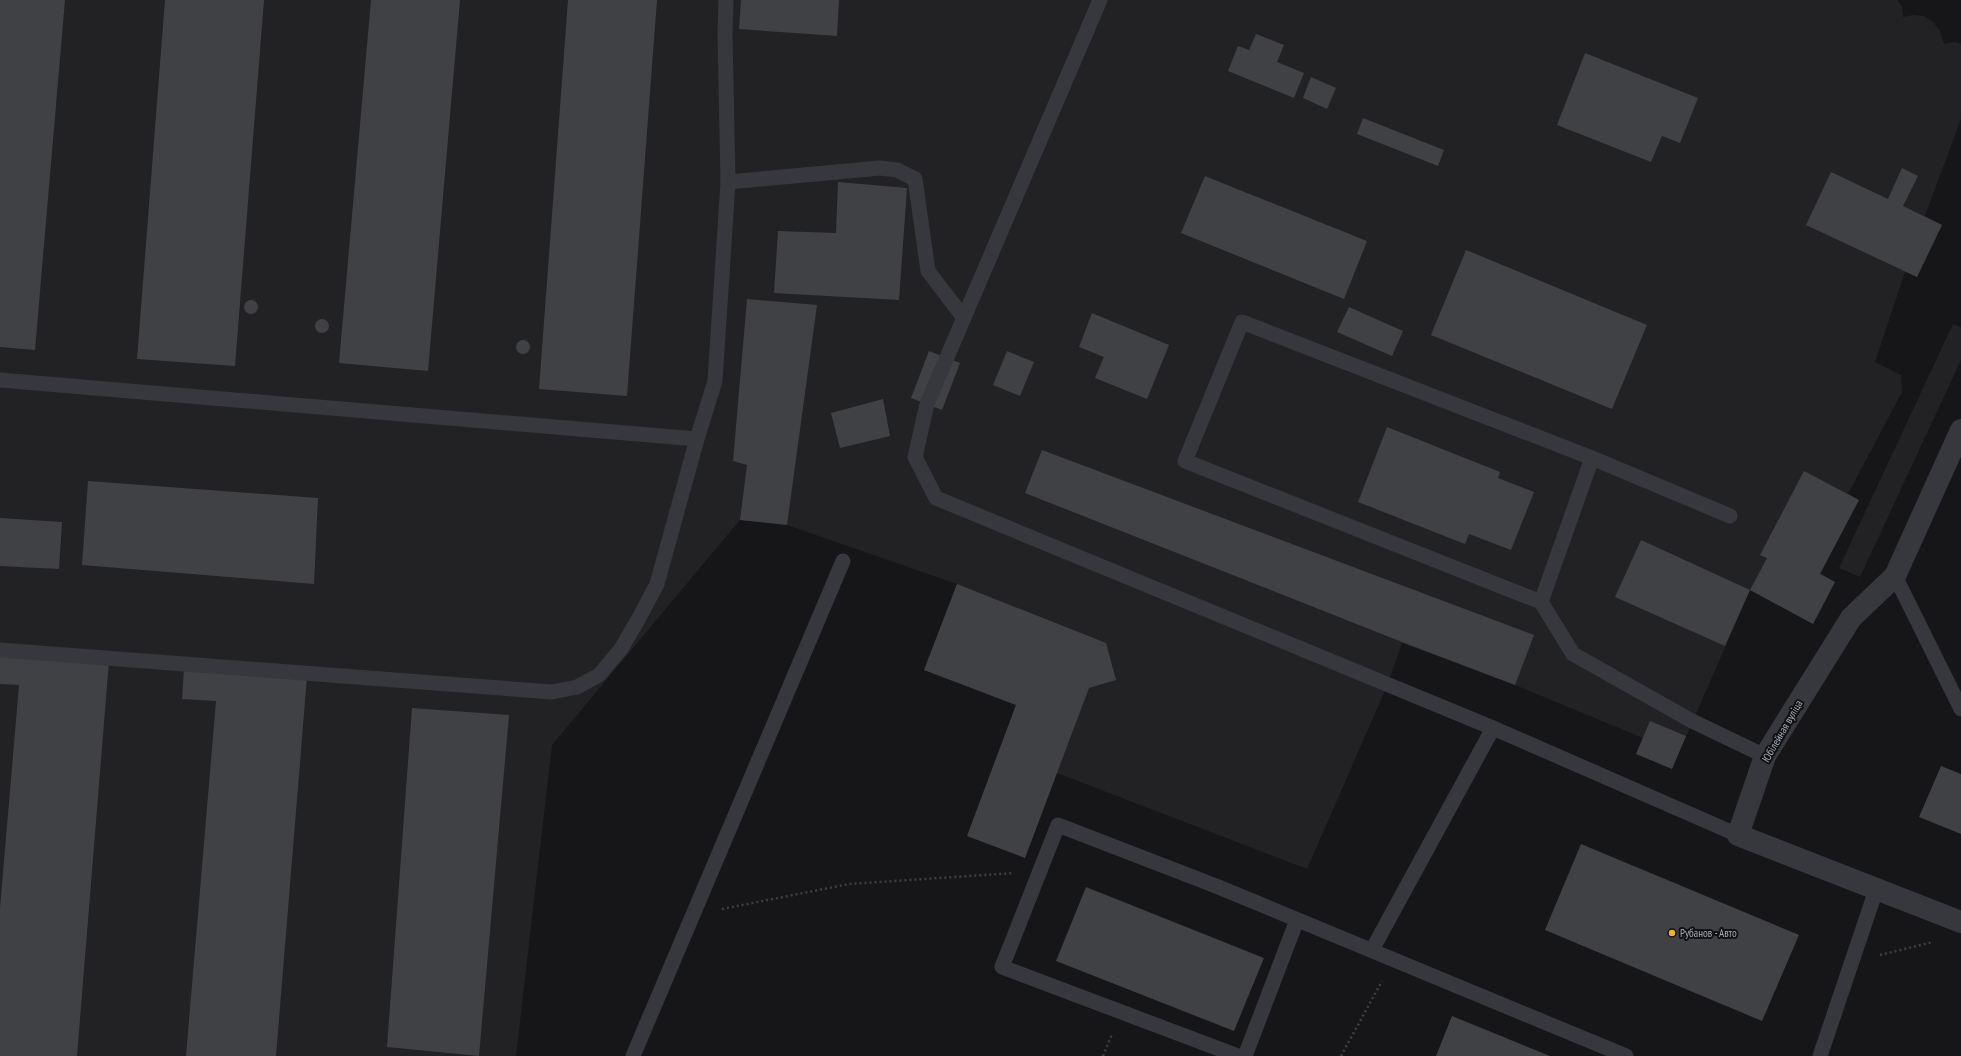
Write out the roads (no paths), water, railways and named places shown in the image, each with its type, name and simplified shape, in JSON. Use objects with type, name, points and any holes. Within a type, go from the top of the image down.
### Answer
[{"type":"street","name":"Юбілейная вуліца","points":[[1738,835],[1765,756],[1851,618],[1895,576],[1961,430]]},
{"type":"street","points":[[1738,835],[1961,922]]},
{"type":"lane","points":[[0,650],[552,692],[577,687],[599,675],[621,649],[657,584],[697,439],[715,381],[728,182],[725,33],[726,0]]},
{"type":"lane","points":[[1100,0],[927,404],[915,457],[936,498],[1493,728],[1738,835]]},
{"type":"lane","points":[[728,182],[880,168],[898,170],[915,179],[928,271],[964,318]]},
{"type":"lane","points":[[1730,516],[1592,458],[1242,322],[1185,461],[1541,602],[1573,654],[1692,721],[1765,756]]},
{"type":"lane","points":[[0,380],[697,439]]},
{"type":"lane","points":[[1541,602],[1592,458]]},
{"type":"lane","points":[[633,1056],[843,561]]},
{"type":"lane","points":[[1895,576],[1961,709]]},
{"type":"lane","points":[[1372,950],[1493,728]]},
{"type":"lane","points":[[1238,1056],[1002,967],[1038,871],[1058,825],[1216,886],[1626,1056]]},
{"type":"lane","points":[[1820,1056],[1876,890]]},
{"type":"lane","points":[[1245,1056],[1297,920]]},
{"type":"place","name":"Рубанов - Авто","points":[[1672,933]]}]
